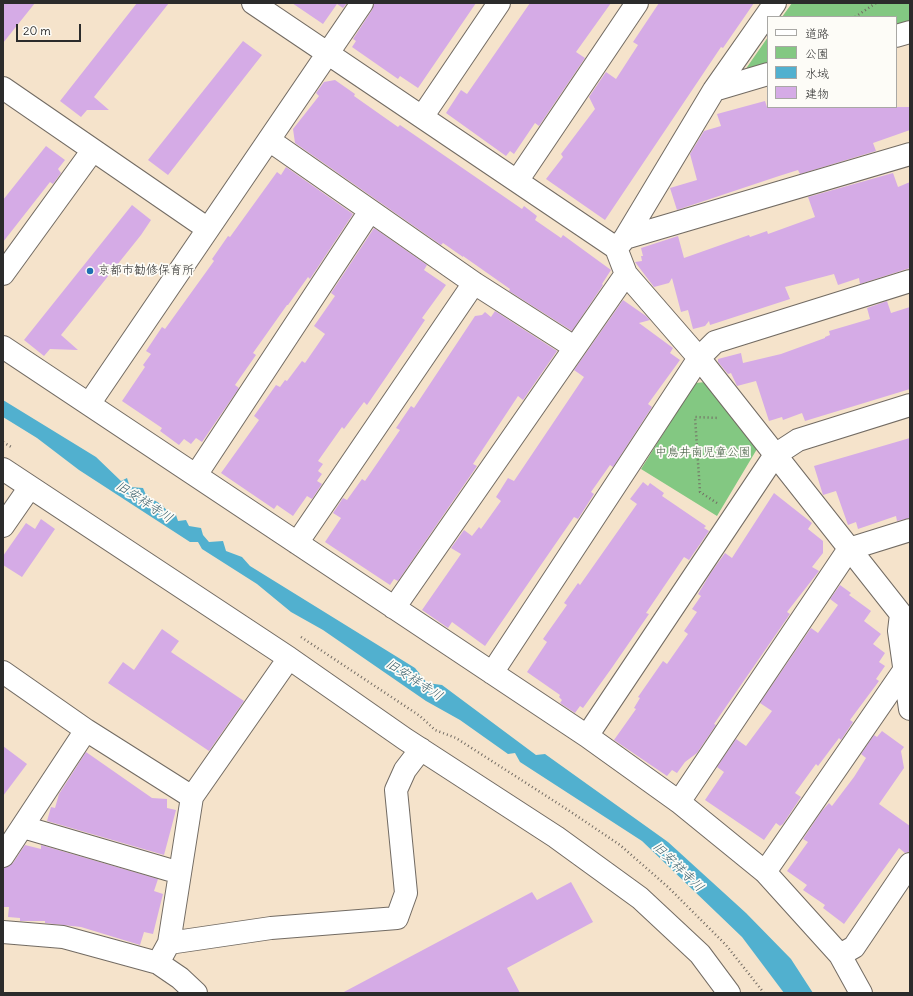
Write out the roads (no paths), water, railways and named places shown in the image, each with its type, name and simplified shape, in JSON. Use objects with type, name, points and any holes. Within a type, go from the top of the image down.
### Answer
[{"type":"street","points":[[253,3],[517,181],[621,243],[910,154]]},
{"type":"street","points":[[89,404],[362,3]]},
{"type":"street","points":[[422,117],[499,3]]},
{"type":"street","points":[[517,181],[637,3]]},
{"type":"street","points":[[775,3],[714,90],[621,243],[626,274],[699,358],[849,549],[905,613],[899,632],[910,709]]},
{"type":"street","points":[[897,36],[910,32]]},
{"type":"street","points":[[714,90],[767,74]]},
{"type":"street","points":[[6,96],[93,150],[208,229]]},
{"type":"street","points":[[269,140],[474,283],[574,347]]},
{"type":"street","points":[[3,274],[93,150]]},
{"type":"street","points":[[196,475],[370,211]]},
{"type":"street","points":[[394,608],[626,274]]},
{"type":"street","points":[[492,672],[699,358],[715,342],[910,281]]},
{"type":"street","points":[[297,543],[474,283]]},
{"type":"street","points":[[3,347],[492,672],[587,736],[679,802],[765,872],[840,955],[861,993]]},
{"type":"street","points":[[587,736],[775,455],[798,440],[910,406]]},
{"type":"street","points":[[3,470],[289,658],[421,750],[556,837],[640,898],[700,954],[729,993]]},
{"type":"street","points":[[3,526],[30,487]]},
{"type":"street","points":[[679,802],[849,549],[910,530]]},
{"type":"street","points":[[158,963],[169,943],[192,797],[289,658]]},
{"type":"street","points":[[765,872],[905,669]]},
{"type":"street","points":[[3,672],[86,730],[192,797]]},
{"type":"street","points":[[3,856],[86,730]]},
{"type":"street","points":[[169,943],[271,928],[397,918],[406,893],[396,790],[405,770],[421,750]]},
{"type":"street","points":[[23,827],[180,873]]},
{"type":"street","points":[[840,955],[854,947],[910,864]]},
{"type":"street","points":[[3,932],[63,938],[158,963],[180,978],[196,993]]},
{"type":"water","name":"旧安祥寺川","points":[[3,400],[96,457],[121,481],[127,478],[130,487],[143,488],[146,495],[162,505],[170,514],[176,515],[178,521],[186,520],[189,526],[201,528],[203,535],[209,542],[223,541],[226,551],[242,557],[250,566],[415,668],[427,683],[442,685],[536,755],[545,754],[668,842],[746,913],[791,959],[813,993],[784,993],[742,937],[642,841],[520,762],[515,753],[508,754],[460,720],[426,701],[323,630],[291,612],[257,584],[202,549],[198,542],[190,542],[79,470],[37,438],[3,417]]},
{"type":"place","name":"京都市勧修保育所","points":[[90,271]]},
{"type":"park label","name":"中鳥井南児童公園","points":[[703,453]]}]
